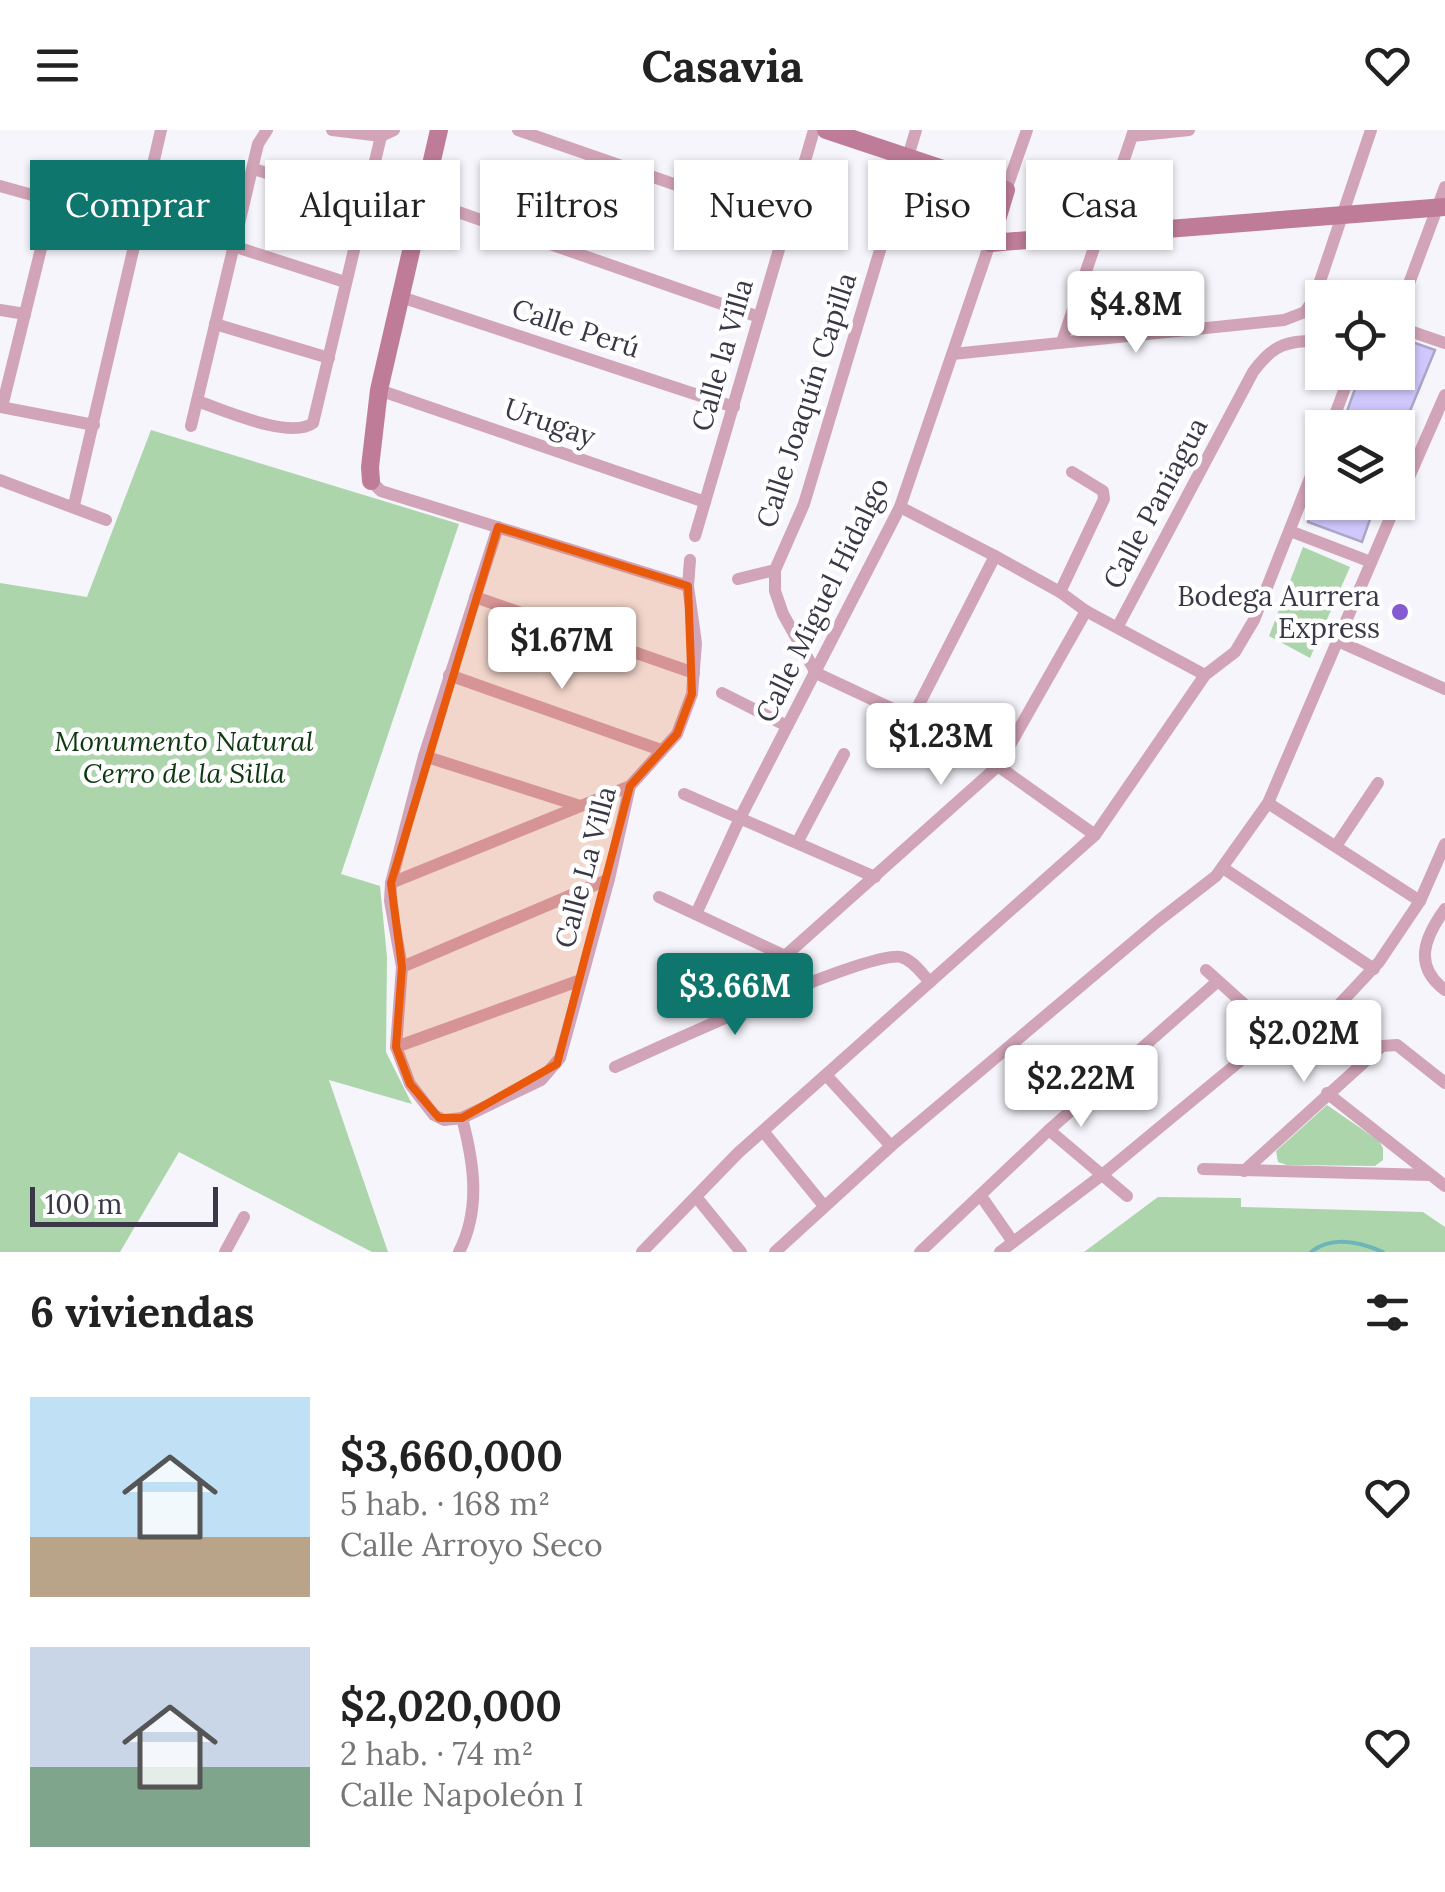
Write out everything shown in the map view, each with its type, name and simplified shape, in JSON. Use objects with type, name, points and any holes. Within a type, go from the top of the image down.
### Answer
[{"type":"street","points":[[154,160],[161,130]]},
{"type":"street","points":[[245,202],[258,144],[266,130]]},
{"type":"street","points":[[332,130],[388,133],[379,160]]},
{"type":"street","points":[[431,160],[439,130]]},
{"type":"street","points":[[518,130],[674,184]]},
{"type":"street","name":"Calle la Villa","points":[[805,160],[814,130]]},
{"type":"street","points":[[826,130],[922,160]]},
{"type":"street","name":"Calle Joaquín Capilla","points":[[775,570],[804,504],[916,130]]},
{"type":"street","points":[[1006,190],[1027,130]]},
{"type":"street","points":[[1123,160],[1133,133],[1188,130]]},
{"type":"street","points":[[953,354],[1284,320],[1305,312],[1314,300],[1371,130]]},
{"type":"street","points":[[254,169],[265,173]]},
{"type":"street","points":[[0,186],[30,194]]},
{"type":"street","points":[[1412,280],[1441,208],[1445,188]]},
{"type":"street","points":[[1173,230],[1441,208]]},
{"type":"street","points":[[460,213],[759,317]]},
{"type":"street","points":[[40,250],[1,407],[94,425]]},
{"type":"street","points":[[74,505],[134,250]]},
{"type":"street","points":[[191,426],[232,250]]},
{"type":"street","points":[[245,250],[346,282]]},
{"type":"street","points":[[197,401],[287,429],[306,428],[316,417],[353,250]]},
{"type":"street","points":[[411,250],[379,390],[371,482],[382,491],[688,586]]},
{"type":"street","name":"Calle la Villa","points":[[695,536],[778,250]]},
{"type":"street","name":"Calle Miguel Hidalgo","points":[[696,914],[740,818],[900,507],[988,250]]},
{"type":"street","points":[[1062,342],[1092,250]]},
{"type":"street","name":"Calle Perú","points":[[402,296],[734,406]]},
{"type":"street","points":[[0,310],[25,314]]},
{"type":"street","points":[[215,324],[328,358]]},
{"type":"street","points":[[1415,333],[1445,343]]},
{"type":"street","name":"Calle Paniagua","points":[[1118,626],[1253,372],[1268,352],[1305,341]]},
{"type":"street","name":"Urugay","points":[[379,390],[704,502]]},
{"type":"street","points":[[1415,463],[1445,395]]},
{"type":"street","points":[[1060,592],[1104,499],[1103,491],[1072,472]]},
{"type":"street","points":[[0,480],[106,520]]},
{"type":"street","points":[[642,1252],[763,1131],[1094,834],[1205,675],[1235,652],[1254,620],[1305,492]]},
{"type":"street","points":[[900,507],[996,556],[1060,592],[1086,612],[1205,675]]},
{"type":"street","points":[[775,1252],[891,1146],[1220,872],[1268,803],[1390,520]]},
{"type":"street","points":[[459,1252],[474,1198],[472,1162],[462,1118],[444,1120],[434,1115],[410,1084],[396,1046],[402,967],[390,901],[391,883],[424,756],[498,527]]},
{"type":"street","points":[[1290,531],[1371,562]]},
{"type":"street","points":[[912,718],[996,556]]},
{"type":"street","name":"Calle La Villa","points":[[462,1118],[541,1080],[560,1058],[630,786],[677,734],[686,717],[696,630],[688,586],[690,560]]},
{"type":"street","points":[[738,579],[775,570],[783,614],[816,673],[912,718],[998,766],[1094,834]]},
{"type":"street","points":[[476,597],[694,673]]},
{"type":"street","points":[[786,956],[998,766],[1086,612]]},
{"type":"street","points":[[1340,642],[1445,689]]},
{"type":"street","points":[[449,675],[661,750]]},
{"type":"street","points":[[722,693],[788,726]]},
{"type":"street","points":[[798,841],[844,754]]},
{"type":"street","points":[[424,756],[580,806]]},
{"type":"street","points":[[1336,846],[1378,783]]},
{"type":"street","points":[[391,883],[630,786]]},
{"type":"street","points":[[684,794],[875,877]]},
{"type":"street","points":[[1268,803],[1420,901]]},
{"type":"street","points":[[1206,970],[1287,1040],[1313,1036],[1374,969],[1420,901],[1445,844]]},
{"type":"street","points":[[1220,872],[1374,969]]},
{"type":"street","points":[[402,967],[609,879]]},
{"type":"street","points":[[659,897],[786,956],[800,987]]},
{"type":"street","points":[[1445,909],[1433,929],[1424,960],[1428,975],[1445,990]]},
{"type":"street","points":[[614,1067],[800,987],[900,957],[910,961],[930,982]]},
{"type":"street","points":[[396,1046],[578,982]]},
{"type":"street","points":[[920,1252],[1049,1130],[1218,982]]},
{"type":"street","points":[[1000,1252],[1276,1032]]},
{"type":"street","points":[[1244,1170],[1327,1092],[1389,1044],[1404,1050],[1445,1083]]},
{"type":"street","points":[[826,1075],[891,1146]]},
{"type":"street","points":[[1327,1092],[1445,1186]]},
{"type":"street","points":[[1049,1130],[1127,1196]]},
{"type":"street","points":[[763,1131],[824,1206]]},
{"type":"street","points":[[1203,1169],[1430,1175]]},
{"type":"street","points":[[981,1196],[1013,1242]]},
{"type":"street","points":[[697,1198],[741,1252]]},
{"type":"street","points":[[225,1252],[244,1217]]},
{"type":"highlighted area","points":[[498,527],[688,586],[692,694],[677,734],[630,786],[557,1064],[462,1118],[439,1118],[410,1084],[396,1047],[402,967],[391,883]]},
{"type":"green space","name":"Monumento Natural Cerro de la Silla","points":[[151,430],[459,524],[341,874],[380,886],[387,957],[386,1052],[412,1104],[329,1080],[388,1252],[372,1252],[179,1152],[120,1252],[0,1252],[0,583],[87,597]]},
{"type":"green space","points":[[1303,547],[1350,567],[1310,658],[1269,636]]},
{"type":"green space","points":[[1327,1105],[1379,1141],[1383,1160],[1375,1166],[1278,1162],[1276,1151]]},
{"type":"green space","points":[[1158,1197],[1241,1198],[1241,1207],[1423,1212],[1445,1227],[1445,1252],[1084,1252]]},
{"type":"building","points":[[1415,343],[1435,350],[1410,410],[1347,410],[1355,390],[1415,390]]},
{"type":"building","points":[[1309,520],[1370,520],[1362,542]]},
{"type":"waterway","points":[[1311,1252],[1337,1242],[1365,1245],[1383,1252]]},
{"type":"place","name":"Bodega Aurrera Express","points":[[1400,612]]}]
